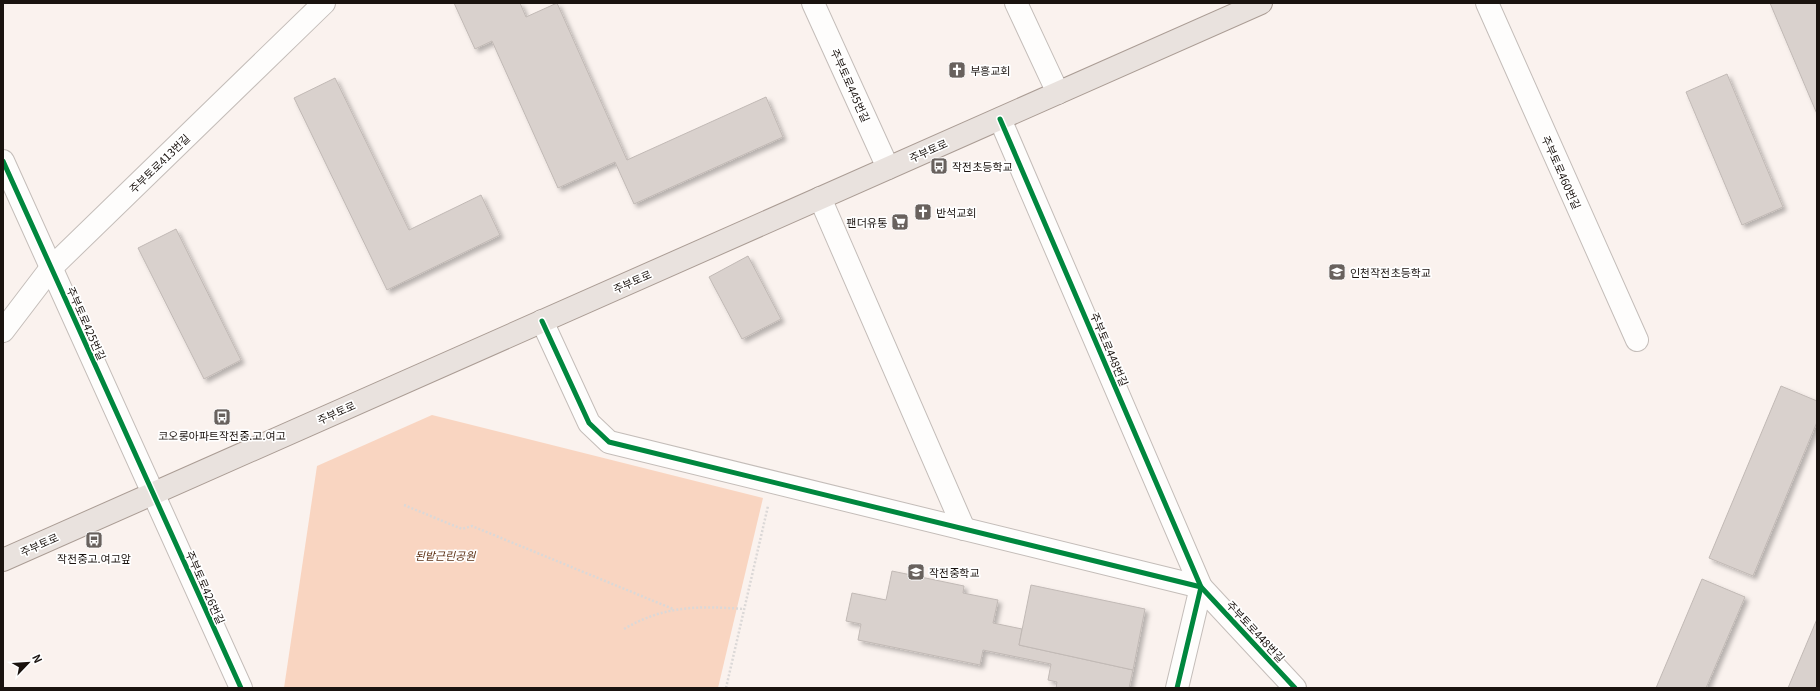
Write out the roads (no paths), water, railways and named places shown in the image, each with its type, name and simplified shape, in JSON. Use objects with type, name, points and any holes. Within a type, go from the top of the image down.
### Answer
[{"type":"main road","name":"주부토로","points":[[3,560],[1261,3]]},
{"type":"street","name":"주부토로413번길","points":[[3,331],[51,268],[324,3]]},
{"type":"street","name":"주부토로445번길","points":[[813,3],[888,168]]},
{"type":"street","points":[[1016,3],[1058,93]]},
{"type":"street","name":"주부토로460번길","points":[[1487,3],[1638,340]]},
{"type":"street","name":"주부토로448번길","points":[[1000,119],[1201,587],[1295,688]]},
{"type":"street","name":"주부토로425번길","points":[[3,161],[153,493]]},
{"type":"street","points":[[820,198],[964,529]]},
{"type":"street","points":[[542,321],[589,423],[609,442],[1201,587],[1177,688]]},
{"type":"street","name":"주부토로426번길","points":[[153,493],[241,688]]},
{"type":"place","name":"부흥교회","points":[[957,70]]},
{"type":"place","name":"작전초등학교","points":[[939,166]]},
{"type":"place","name":"반석교회","points":[[923,212]]},
{"type":"place","name":"팬더유통","points":[[900,222]]},
{"type":"place","name":"인천작전초등학교","points":[[1337,272]]},
{"type":"place","name":"코오롱아파트작전중.고.여고","points":[[222,417]]},
{"type":"place","name":"작전중고.여고앞","points":[[94,540]]},
{"type":"place","name":"작전중학교","points":[[916,572]]},
{"type":"park label","name":"된밭근린공원","points":[[445,555]]}]
